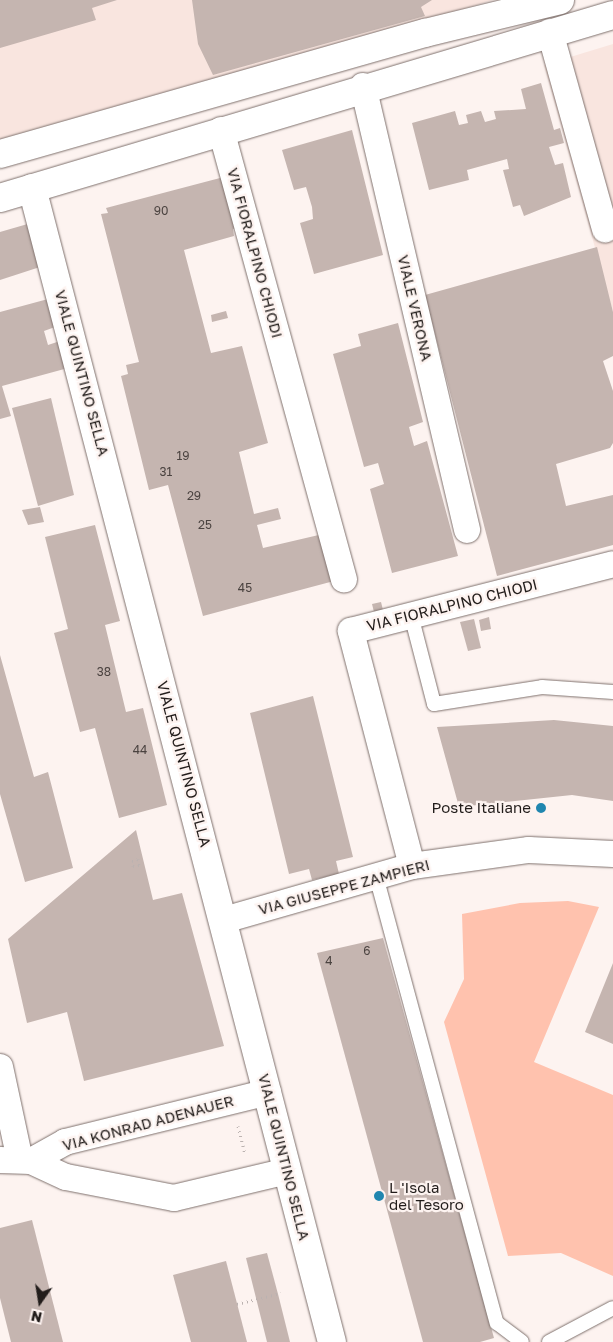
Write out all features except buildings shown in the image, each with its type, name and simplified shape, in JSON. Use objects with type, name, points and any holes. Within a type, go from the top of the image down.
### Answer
[{"type":"main road","points":[[425,33],[483,0]]},
{"type":"main road","points":[[0,154],[518,7],[560,0]]},
{"type":"main road","points":[[434,66],[503,37],[516,25],[518,7]]},
{"type":"main road","points":[[0,198],[363,86],[613,15]]},
{"type":"main road","name":"VIALE QUINTINO SELLA","points":[[32,188],[224,920],[332,1342]]},
{"type":"street","points":[[550,32],[606,229]]},
{"type":"street","name":"VIALE VERONA","points":[[363,86],[467,530]]},
{"type":"street","name":"VIA FIORALPINO CHIODI","points":[[221,130],[344,579]]},
{"type":"street","name":"VIA FIORALPINO CHIODI","points":[[412,866],[351,630],[613,564]]},
{"type":"street","name":"VIA GIUSEPPE ZAMPIERI","points":[[224,920],[412,866],[529,850],[613,854]]},
{"type":"street","points":[[0,1067],[17,1160]]},
{"type":"street","name":"VIA KONRAD ADENAUER","points":[[17,1160],[65,1142],[268,1092]]},
{"type":"street","name":"VIA KONRAD ADENAUER","points":[[17,1160],[66,1177],[174,1198],[287,1171]]},
{"type":"lane","points":[[411,615],[434,704],[542,687],[613,692]]},
{"type":"lane","points":[[376,876],[497,1324],[522,1342]]},
{"type":"lane","points":[[549,1342],[613,1308]]},
{"type":"path","points":[[236,1117],[246,1158]]},
{"type":"path","points":[[237,1304],[281,1292]]},
{"type":"shaded area","points":[[0,0],[493,0],[0,148]]},
{"type":"shaded area","points":[[613,44],[613,312],[544,65]]},
{"type":"shaded area","points":[[568,901],[599,907],[534,1062],[613,1095],[613,1276],[561,1253],[508,1256],[444,1022],[464,979],[462,914],[520,903]]},
{"type":"place","name":"Poste Italiane","points":[[541,808]]},
{"type":"place","name":"L 'Isola del Tesoro","points":[[379,1196]]}]
